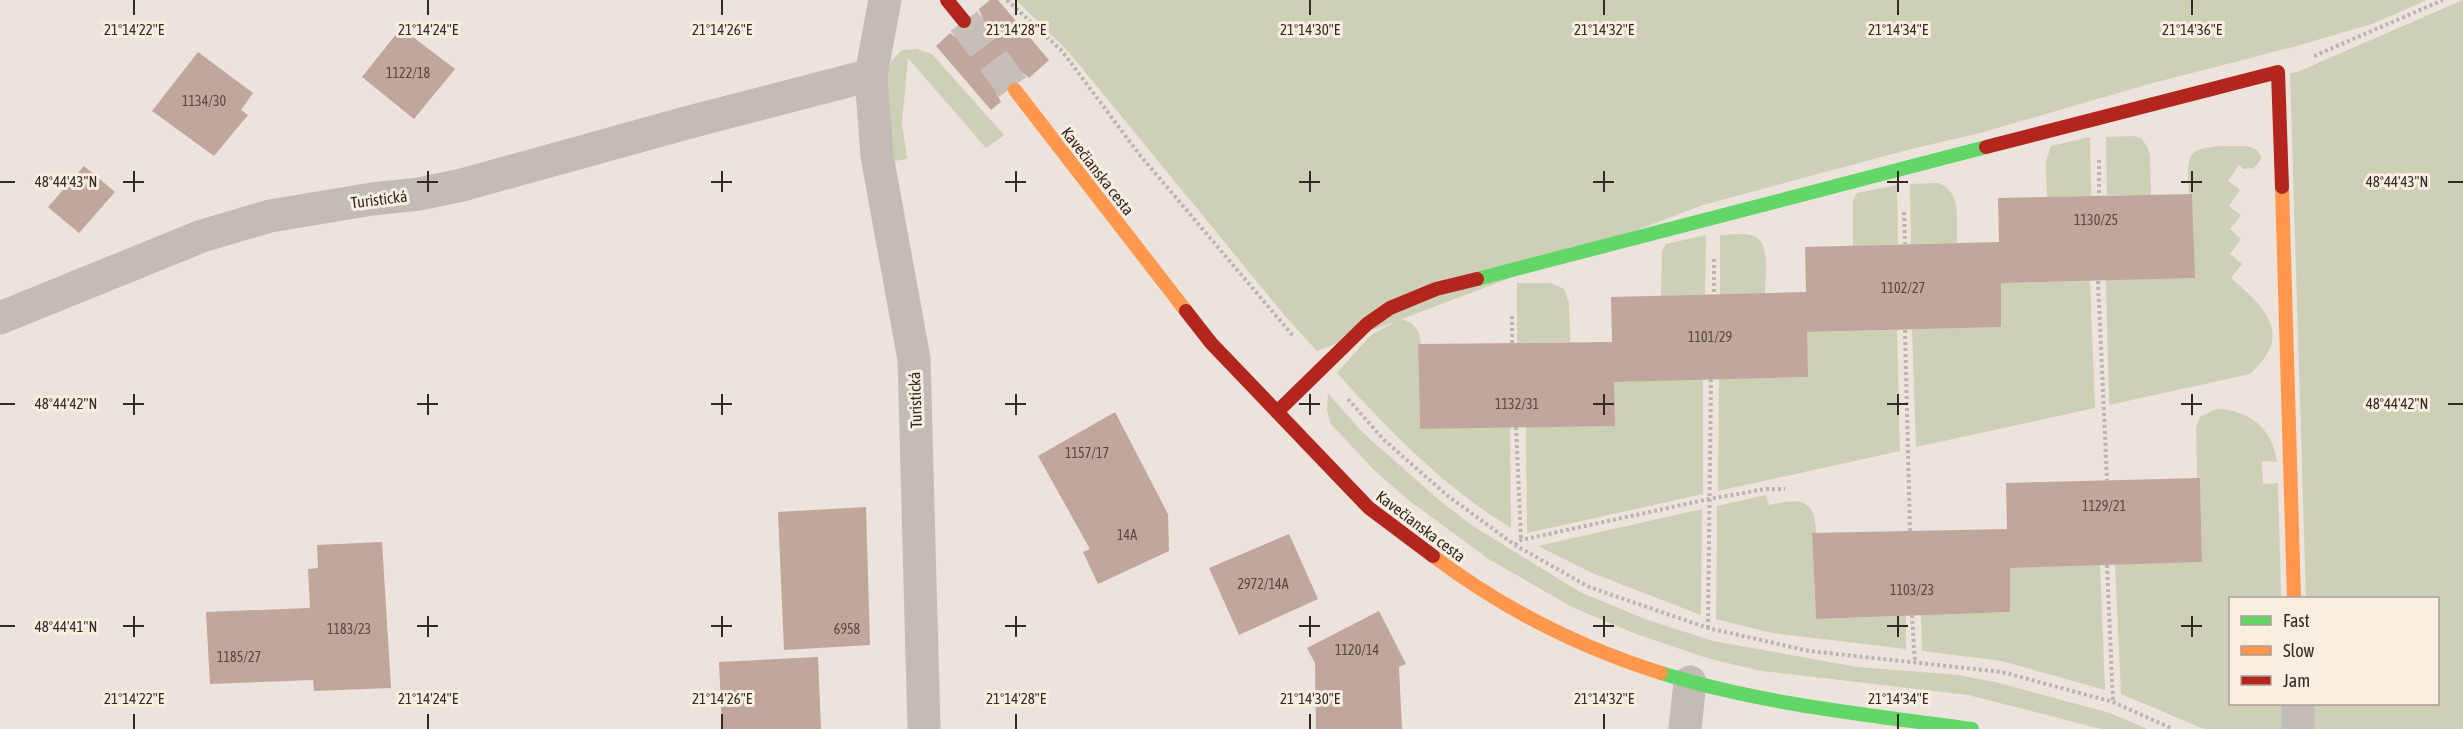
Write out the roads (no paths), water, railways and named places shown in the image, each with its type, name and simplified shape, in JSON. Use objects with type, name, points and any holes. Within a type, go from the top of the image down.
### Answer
[{"type":"street","name":"Turistická","points":[[885,0],[871,75],[877,156],[914,359],[924,729]]},
{"type":"street","points":[[947,0],[964,21]]},
{"type":"street","points":[[1277,412],[1367,324],[1390,308],[1441,287],[2278,72],[2294,597]]},
{"type":"street","name":"Turistická","points":[[0,318],[202,236],[270,216],[372,199],[419,194],[462,185],[871,75]]},
{"type":"street","name":"Kavečianska cesta","points":[[1015,90],[1211,343],[1368,508],[1464,579],[1546,628],[1620,660],[1690,682],[1824,709],[1972,729]]},
{"type":"street","points":[[1685,729],[1690,682]]},
{"type":"street","points":[[2298,705],[2298,729]]},
{"type":"tunnel","points":[[964,21],[1015,90]]}]
